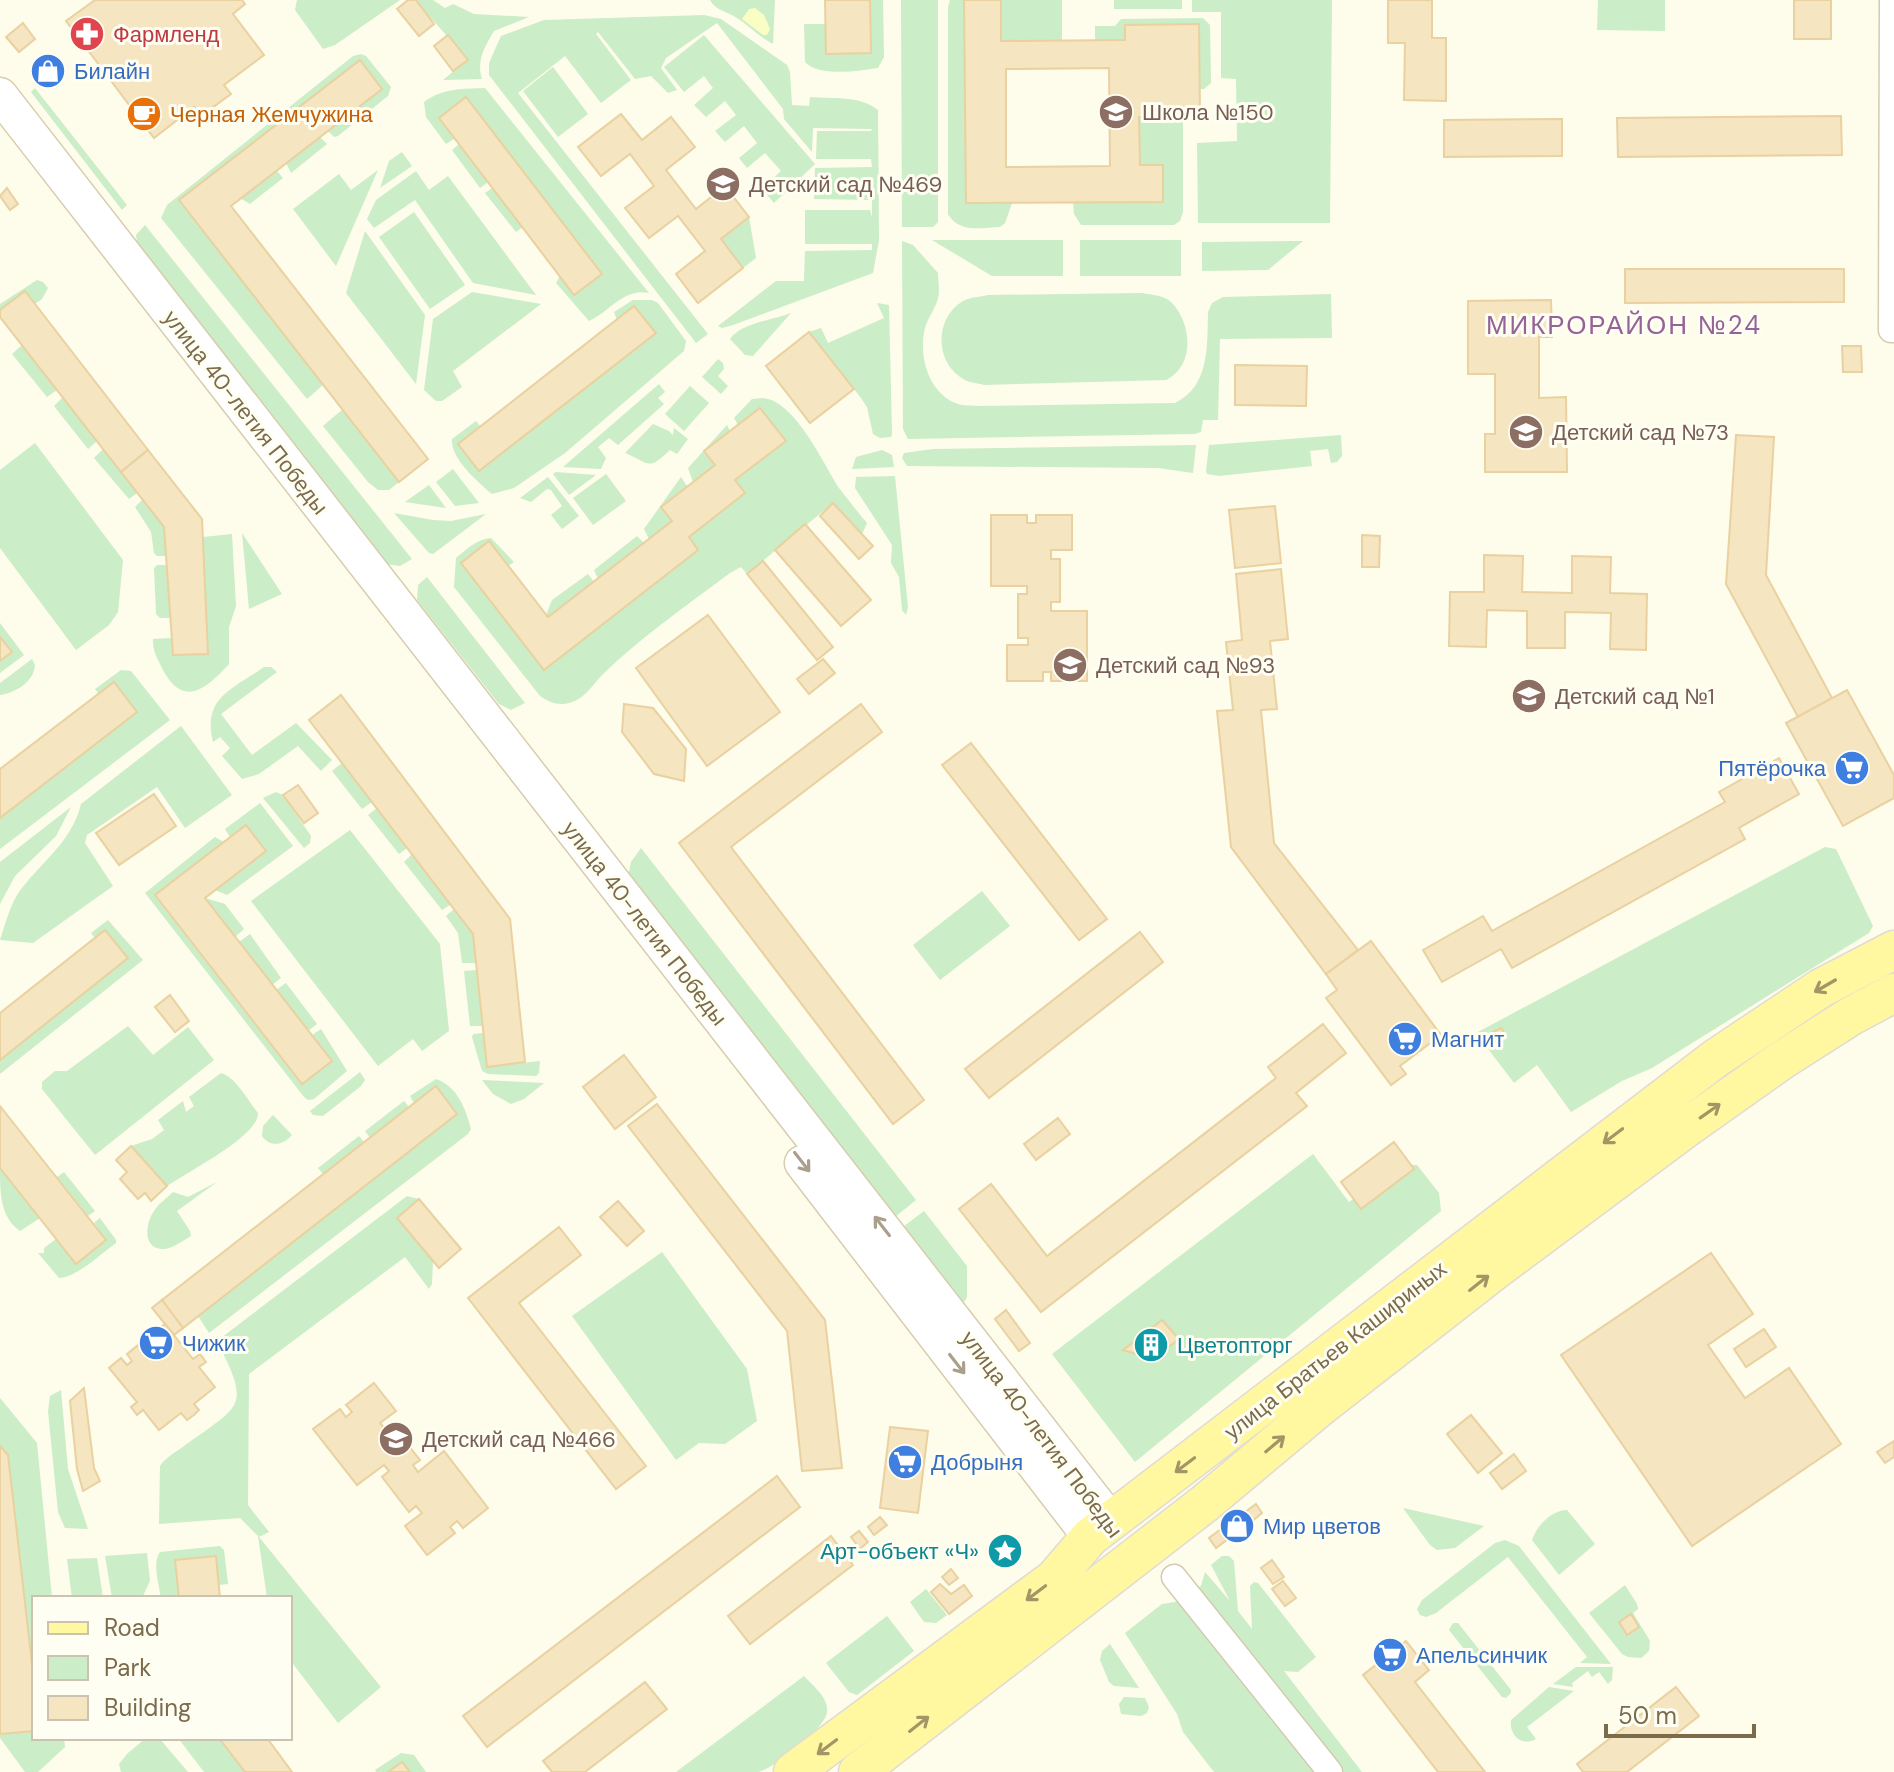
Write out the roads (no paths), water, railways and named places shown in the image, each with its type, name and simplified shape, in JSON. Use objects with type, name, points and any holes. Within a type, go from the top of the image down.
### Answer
[{"type":"main road","name":"улица Братьев Кашириных","points":[[793,1772],[1054,1579],[1100,1529],[1716,1058],[1821,988],[1894,950]]},
{"type":"main road","name":"улица Братьев Кашириных","points":[[858,1772],[1204,1504],[1321,1406],[1494,1271],[1793,1052],[1894,993]]},
{"type":"main road","name":"улица 40-летия Победы","points":[[1100,1529],[1111,1560],[1126,1562]]},
{"type":"street","points":[[1892,0],[1893,330]]},
{"type":"street","name":"улица 40-летия Победы","points":[[0,95],[373,590],[1100,1529]]},
{"type":"street","name":"улица 40-летия Победы","points":[[0,129],[373,590]]},
{"type":"street","points":[[1174,1577],[1330,1772]]},
{"type":"place","name":"Фармленд","points":[[87,34]]},
{"type":"place","name":"Билайн","points":[[48,71]]},
{"type":"place","name":"Школа №150","points":[[1116,112]]},
{"type":"place","name":"Черная Жемчужина","points":[[144,114]]},
{"type":"place","name":"Детский сад №469","points":[[723,184]]},
{"type":"place","name":"Детский сад №73","points":[[1526,432]]},
{"type":"place","name":"Детский сад №93","points":[[1070,665]]},
{"type":"place","name":"Детский сад №1","points":[[1529,696]]},
{"type":"place","name":"Пятёрочка","points":[[1852,768]]},
{"type":"place","name":"Магнит","points":[[1405,1039]]},
{"type":"place","name":"Чижик","points":[[156,1343]]},
{"type":"place","name":"Цветопторг","points":[[1151,1345]]},
{"type":"place","name":"Детский сад №466","points":[[396,1439]]},
{"type":"place","name":"Добрыня","points":[[905,1462]]},
{"type":"place","name":"Мир цветов","points":[[1237,1526]]},
{"type":"place","name":"Арт-объект «Ч»","points":[[1005,1551]]},
{"type":"place","name":"Апельсинчик","points":[[1390,1655]]},
{"type":"district","name":"МИКРОРАЙОН №24","points":[[1624,325]]}]
